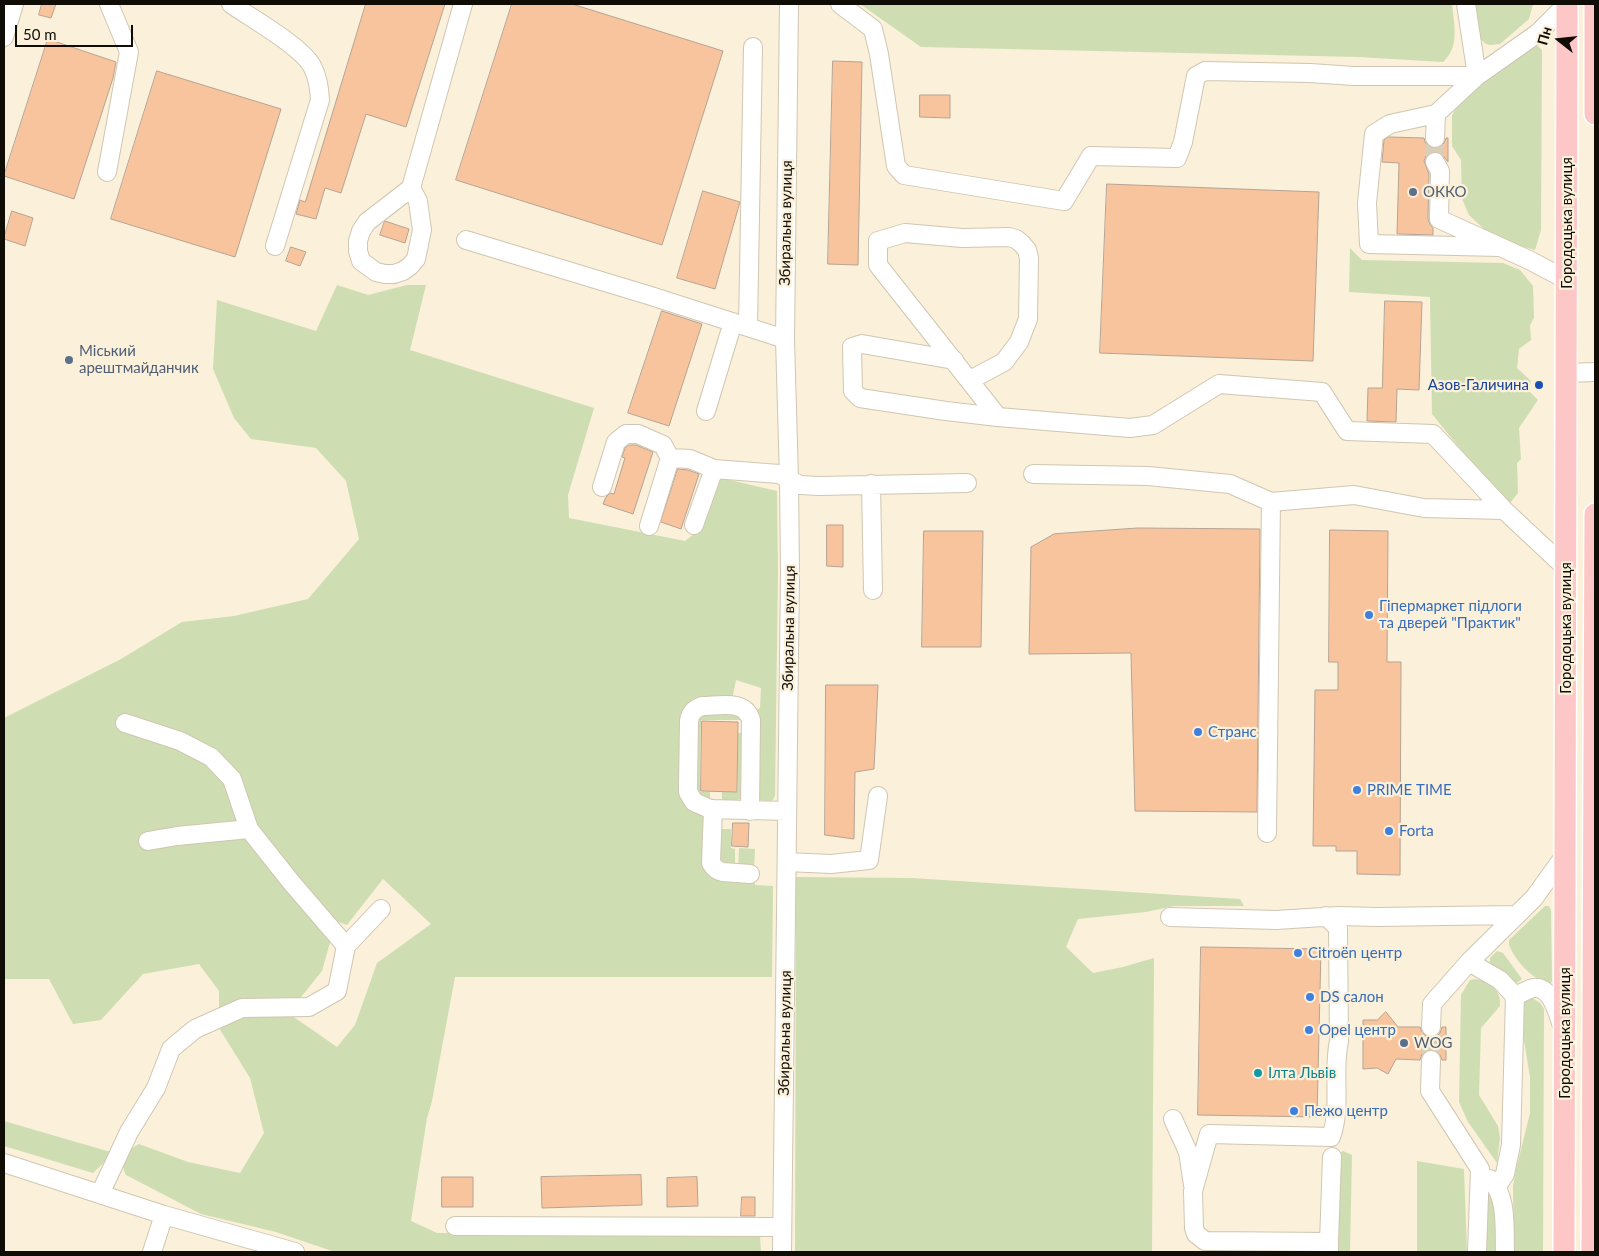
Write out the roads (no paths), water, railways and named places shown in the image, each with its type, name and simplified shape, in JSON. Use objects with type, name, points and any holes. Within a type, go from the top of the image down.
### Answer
[{"type":"main road","name":"Городоцька вулиця","points":[[1564,1252],[1567,4]]},
{"type":"main road","points":[[1595,4],[1595,114]]},
{"type":"main road","name":"Городоцька вулиця","points":[[1593,1251],[1595,514]]},
{"type":"street","points":[[4,35],[14,4]]},
{"type":"street","points":[[107,172],[129,52],[109,4]]},
{"type":"street","points":[[231,4],[299,50],[311,64],[318,82],[320,100],[275,246]]},
{"type":"street","points":[[411,188],[418,201],[422,230],[416,259],[403,271],[394,274],[376,272],[361,261],[358,241],[361,231],[367,222],[411,188],[463,4]]},
{"type":"street","name":"Збиральна вулиця","points":[[782,1252],[790,572],[784,339],[788,4]]},
{"type":"street","points":[[840,4],[873,28],[879,54],[896,166],[904,175],[1064,200],[1092,156],[1177,158],[1185,135],[1196,76],[1205,71],[1310,73],[1354,76],[1477,76]]},
{"type":"street","points":[[1466,4],[1477,76]]},
{"type":"street","points":[[1500,247],[1369,244],[1367,203],[1374,134],[1390,124],[1436,114],[1477,76],[1538,33],[1567,4]]},
{"type":"street","points":[[706,411],[741,325],[753,47]]},
{"type":"street","points":[[1435,138],[1436,114]]},
{"type":"street","points":[[1435,162],[1440,171],[1440,219],[1567,280]]},
{"type":"street","points":[[970,380],[1004,362],[1019,342],[1028,319],[1030,258],[1027,250],[1022,244],[1009,237],[962,238],[904,233],[878,242],[878,265],[998,417]]},
{"type":"street","points":[[466,240],[784,339]]},
{"type":"street","points":[[954,360],[862,344],[852,347],[853,391],[860,398],[946,411],[1130,428],[1152,425],[1218,384],[1322,392],[1347,432],[1433,434],[1504,510],[1566,568]]},
{"type":"street","points":[[1567,373],[1595,372]]},
{"type":"street","points":[[602,487],[616,442],[626,434],[638,434],[663,445],[670,458],[649,526]]},
{"type":"street","points":[[670,458],[690,458],[714,469],[779,474],[800,485],[967,483]]},
{"type":"street","points":[[694,526],[714,469]]},
{"type":"street","points":[[1033,474],[1148,476],[1230,484],[1271,502],[1354,495],[1424,508],[1504,510]]},
{"type":"street","points":[[871,484],[873,590]]},
{"type":"street","points":[[1267,833],[1271,502]]},
{"type":"street","points":[[750,811],[751,720],[749,713],[740,706],[702,706],[692,711],[688,721],[688,792],[694,802],[713,810],[750,811],[787,811]]},
{"type":"street","points":[[126,723],[180,741],[211,756],[232,779],[249,829],[346,946]]},
{"type":"street","points":[[787,862],[831,864],[869,860],[878,796]]},
{"type":"street","points":[[713,810],[711,863],[719,872],[750,874]]},
{"type":"street","points":[[148,841],[177,836],[249,829]]},
{"type":"street","points":[[1431,1027],[1432,1004],[1469,962],[1534,898],[1565,855]]},
{"type":"street","points":[[100,1194],[129,1132],[156,1088],[172,1049],[195,1029],[242,1008],[309,1007],[337,991],[346,946],[381,909]]},
{"type":"street","points":[[1170,917],[1276,920],[1326,916],[1516,915]]},
{"type":"street","points":[[1193,1191],[1209,1134],[1331,1137],[1336,1124],[1336,1053],[1339,1041],[1338,928],[1326,916]]},
{"type":"street","points":[[1469,962],[1500,980],[1515,996],[1511,1145],[1505,1174],[1497,1186]]},
{"type":"street","points":[[1515,996],[1531,988],[1541,989],[1552,999],[1565,1034]]},
{"type":"street","points":[[1431,1060],[1430,1091],[1480,1169],[1497,1186],[1504,1208],[1505,1252]]},
{"type":"street","points":[[1173,1119],[1188,1152],[1193,1191],[1194,1228],[1196,1234],[1205,1241],[1329,1247],[1332,1157]]},
{"type":"street","points":[[4,1163],[164,1215],[295,1252]]},
{"type":"street","points":[[1477,1252],[1480,1169]]},
{"type":"street","points":[[152,1252],[164,1215]]},
{"type":"street","points":[[454,1226],[782,1227]]},
{"type":"tunnel","points":[[1435,138],[1435,162]]},
{"type":"tunnel","points":[[1431,1027],[1431,1060]]},
{"type":"place","name":"ОККО","points":[[1413,192]]},
{"type":"place","name":"Міський арештмайданчик","points":[[69,360]]},
{"type":"place","name":"Азов-Галичина","points":[[1539,385]]},
{"type":"place","name":"Гіпермаркет підлоги та дверей \"Практик\"","points":[[1369,615]]},
{"type":"place","name":"Странс","points":[[1198,732]]},
{"type":"place","name":"PRIME TIME","points":[[1357,790]]},
{"type":"place","name":"Forta","points":[[1389,831]]},
{"type":"place","name":"Citroën центр","points":[[1298,953]]},
{"type":"place","name":"DS салон","points":[[1310,997]]},
{"type":"place","name":"Opel центр","points":[[1309,1030]]},
{"type":"place","name":"WOG","points":[[1404,1043]]},
{"type":"place","name":"Ілта Львів","points":[[1258,1073]]},
{"type":"place","name":"Пежо центр","points":[[1294,1111]]}]
